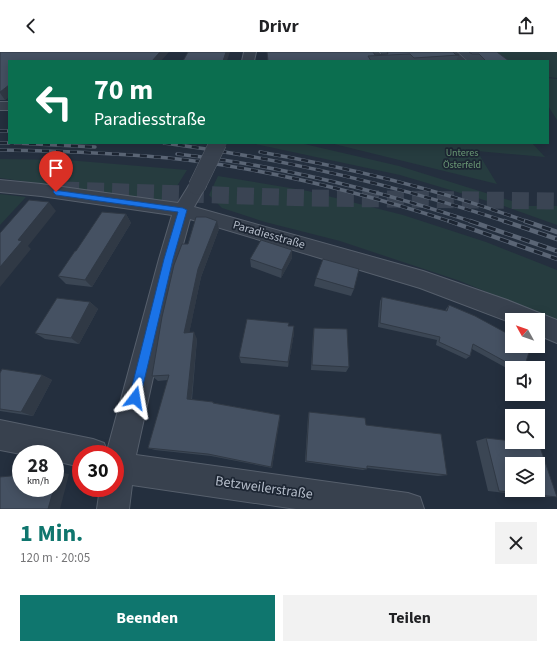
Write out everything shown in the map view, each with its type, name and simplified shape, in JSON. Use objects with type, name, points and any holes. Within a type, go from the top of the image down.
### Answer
[{"type":"street","points":[[450,52],[459,60]]},
{"type":"street","points":[[116,445],[183,210],[197,186],[218,144]]},
{"type":"street","name":"Paradiesstraße","points":[[0,186],[41,190],[183,210],[422,280],[513,313]]},
{"type":"street","points":[[26,206],[41,190]]},
{"type":"street","points":[[545,326],[557,332]]},
{"type":"street","name":"Betzweilerstraße","points":[[0,435],[72,451]]},
{"type":"street","name":"Betzweilerstraße","points":[[124,462],[408,509]]},
{"type":"street","points":[[113,497],[113,509]]},
{"type":"green space","points":[[495,52],[557,52],[557,78],[549,77],[549,60],[505,60]]},
{"type":"green space","points":[[549,78],[557,79],[557,120],[549,108]]},
{"type":"green space","points":[[255,144],[304,144],[399,166],[528,206],[557,206],[557,225],[504,206],[400,175]]},
{"type":"green space","name":"Unteres Österfeld","points":[[334,144],[533,144],[545,157],[477,151],[497,184]]},
{"type":"green space","points":[[0,159],[67,160],[187,170],[167,202],[0,178]]},
{"type":"green space","points":[[218,176],[308,191],[403,215],[486,242],[557,270],[557,321],[545,316],[545,313],[538,313],[460,281],[340,241],[265,222],[222,208],[209,195]]},
{"type":"green space","points":[[0,194],[26,197],[0,225]]},
{"type":"building","points":[[0,52],[160,52],[153,60],[8,60],[8,86],[0,92]]},
{"type":"building","points":[[188,52],[226,52],[223,60],[184,60]]},
{"type":"building","points":[[267,52],[373,52],[375,55],[388,54],[387,52],[453,52],[456,55],[459,55],[414,58],[410,54],[368,56],[370,60],[268,60]]},
{"type":"building","points":[[469,52],[497,52],[508,60],[485,60],[479,54],[472,54]]},
{"type":"building","points":[[29,200],[49,202],[18,240],[22,241],[0,267],[0,233]]},
{"type":"building","points":[[102,212],[126,214],[85,280],[58,276],[76,251]]},
{"type":"building","points":[[196,217],[206,217],[217,221],[198,269],[184,333],[194,332],[187,399],[213,402],[280,415],[271,467],[208,454],[148,448],[169,375],[152,376],[162,317],[174,265],[182,244],[188,244]]},
{"type":"building","points":[[261,240],[292,250],[282,270],[250,259]]},
{"type":"building","points":[[323,259],[359,269],[354,289],[316,278]]},
{"type":"building","points":[[382,297],[447,311],[449,305],[475,316],[505,332],[505,353],[529,353],[526,361],[505,361],[473,344],[470,356],[439,342],[440,337],[380,323]]},
{"type":"building","points":[[57,298],[90,302],[71,338],[35,333]]},
{"type":"building","points":[[247,319],[289,323],[288,326],[294,326],[288,362],[239,357]]},
{"type":"building","points":[[314,328],[347,329],[349,367],[312,365]]},
{"type":"building","points":[[2,369],[42,375],[21,412],[0,409],[0,373]]},
{"type":"building","points":[[309,412],[365,418],[366,425],[441,434],[447,475],[367,466],[367,469],[306,461]]},
{"type":"building","points":[[486,438],[505,440],[505,449],[541,449],[543,457],[505,457],[505,492],[499,491]]},
{"type":"building","points":[[545,462],[557,497],[545,496]]},
{"type":"building","points":[[12,476],[12,497],[51,497],[48,509],[0,509],[0,477]]},
{"type":"tunnel","points":[[62,190],[310,198],[557,201]]},
{"type":"railway","points":[[0,131],[8,131]]},
{"type":"railway","points":[[0,143],[8,143]]},
{"type":"railway","points":[[35,144],[95,147]]},
{"type":"railway","points":[[171,144],[251,156],[337,174],[423,196],[506,222]]},
{"type":"railway","points":[[0,150],[117,154],[187,160],[254,170],[354,193],[451,222]]},
{"type":"railway","points":[[260,152],[328,165],[396,181],[495,210],[528,222]]},
{"type":"railway","points":[[177,154],[252,165],[326,180],[400,199],[470,221]]},
{"type":"railway","points":[[470,221],[557,251]]},
{"type":"railway","points":[[525,221],[557,232]]},
{"type":"railway","points":[[451,222],[557,259]]},
{"type":"railway","points":[[506,222],[557,239]]},
{"type":"route","points":[[56,192],[183,210],[168,259],[135,398]]}]
